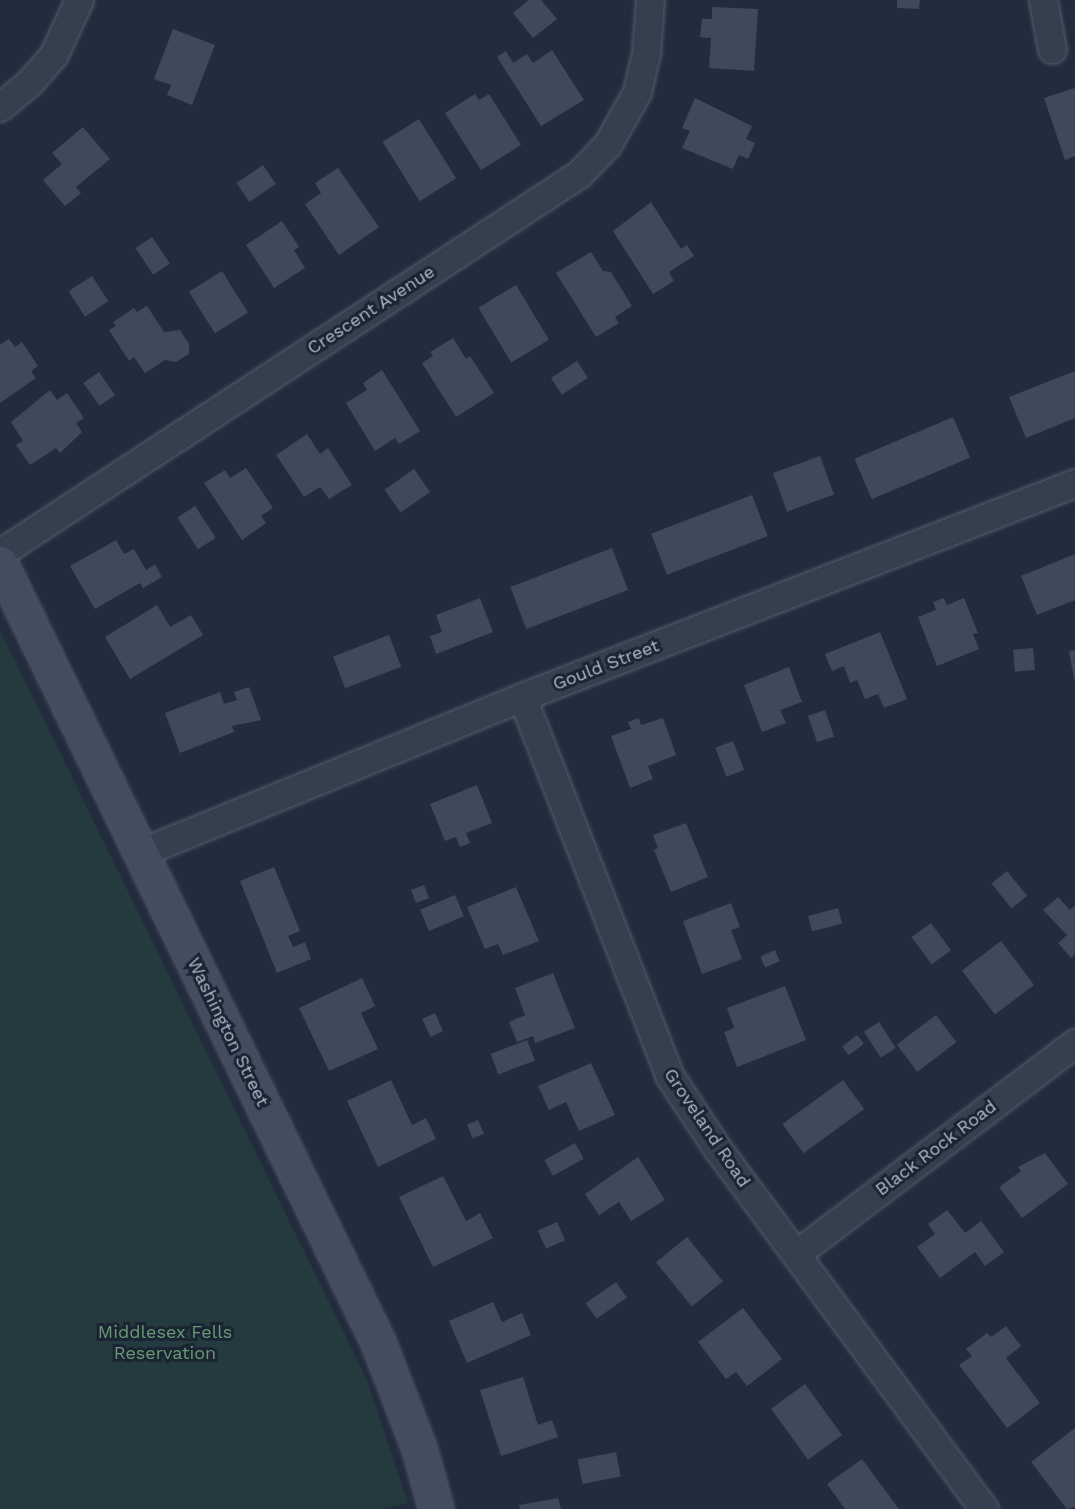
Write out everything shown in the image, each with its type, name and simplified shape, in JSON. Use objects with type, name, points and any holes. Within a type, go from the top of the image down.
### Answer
[{"type":"main road","name":"Washington Street","points":[[0,563],[378,1342],[419,1448],[436,1509]]},
{"type":"street","points":[[0,108],[29,83],[54,54],[79,0]]},
{"type":"street","name":"Crescent Avenue","points":[[0,553],[579,174],[607,145],[633,101],[643,72],[650,0]]},
{"type":"street","points":[[1043,0],[1052,49]]},
{"type":"street","name":"Gould Street","points":[[140,853],[522,697],[1075,483]]},
{"type":"street","name":"Groveland Road","points":[[522,697],[669,1075],[717,1148],[984,1509]]},
{"type":"street","name":"Black Rock Road","points":[[796,1254],[1075,1043]]},
{"type":"green space","name":"Middlesex Fells Reservation","points":[[0,630],[368,1382],[408,1503],[381,1509],[0,1509]]},
{"type":"building","points":[[529,0],[541,0],[557,19],[533,38],[513,13]]},
{"type":"building","points":[[897,0],[920,0],[919,9],[897,8]]},
{"type":"building","points":[[712,7],[758,9],[754,71],[709,68],[711,38],[700,37],[702,19],[712,19]]},
{"type":"building","points":[[173,29],[215,45],[192,105],[167,95],[171,85],[154,79]]},
{"type":"building","points":[[552,50],[584,100],[541,126],[497,57],[506,51],[513,63],[527,54],[533,63]]},
{"type":"building","points":[[1075,88],[1075,156],[1065,160],[1044,98]]},
{"type":"building","points":[[475,94],[479,100],[489,94],[521,145],[481,170],[445,113]]},
{"type":"building","points":[[695,98],[752,126],[746,139],[755,143],[748,159],[739,155],[733,169],[682,148],[690,131],[682,128]]},
{"type":"building","points":[[419,119],[456,178],[420,201],[383,142]]},
{"type":"building","points":[[83,127],[110,159],[76,187],[81,193],[65,206],[43,180],[62,164],[52,153]]},
{"type":"building","points":[[263,165],[276,184],[249,202],[236,183]]},
{"type":"building","points":[[338,168],[379,227],[339,255],[305,204],[321,193],[315,183]]},
{"type":"building","points":[[651,202],[681,249],[687,245],[694,256],[669,272],[674,281],[653,294],[613,231]]},
{"type":"building","points":[[282,221],[299,247],[294,250],[305,268],[274,288],[246,245]]},
{"type":"building","points":[[152,237],[170,264],[153,275],[135,248]]},
{"type":"building","points":[[591,252],[603,271],[611,272],[632,306],[615,317],[619,323],[596,337],[556,273]]},
{"type":"building","points":[[222,271],[248,313],[215,333],[189,292]]},
{"type":"building","points":[[92,276],[108,301],[85,316],[69,291]]},
{"type":"building","points":[[516,285],[549,340],[511,363],[478,308]]},
{"type":"building","points":[[147,306],[164,332],[180,330],[189,344],[189,354],[176,362],[165,360],[145,373],[134,357],[129,361],[109,330],[116,326],[113,322],[134,308],[137,312]]},
{"type":"building","points":[[453,338],[466,359],[470,356],[494,393],[456,417],[422,363],[433,356],[430,352]]},
{"type":"building","points":[[9,339],[15,347],[22,342],[38,366],[31,371],[36,378],[0,403],[0,345]]},
{"type":"building","points":[[577,361],[588,378],[562,395],[551,378]]},
{"type":"building","points":[[382,370],[420,431],[399,444],[395,438],[375,451],[346,403],[367,390],[363,383]]},
{"type":"building","points":[[1075,371],[1075,418],[1026,438],[1009,397]]},
{"type":"building","points":[[99,372],[115,395],[99,406],[83,383]]},
{"type":"building","points":[[50,390],[57,400],[67,393],[84,418],[76,423],[82,432],[60,453],[56,448],[30,465],[16,445],[23,441],[11,422]]},
{"type":"building","points":[[953,417],[970,458],[872,499],[855,459]]},
{"type":"building","points":[[307,434],[320,454],[328,448],[352,485],[329,499],[320,487],[304,497],[276,455]]},
{"type":"building","points":[[820,456],[834,495],[787,512],[773,473]]},
{"type":"building","points":[[246,468],[273,508],[261,516],[266,523],[242,540],[204,483],[225,470],[230,478]]},
{"type":"building","points":[[414,469],[430,492],[401,513],[385,490]]},
{"type":"building","points":[[752,495],[768,536],[667,575],[651,534]]},
{"type":"building","points":[[195,506],[216,538],[198,549],[177,517]]},
{"type":"building","points":[[116,540],[124,554],[134,549],[146,570],[155,564],[162,577],[143,588],[140,583],[95,609],[70,566]]},
{"type":"building","points":[[612,548],[628,590],[526,629],[510,587]]},
{"type":"building","points":[[1075,554],[1075,600],[1037,615],[1021,576]]},
{"type":"building","points":[[480,598],[493,632],[436,654],[430,636],[442,632],[436,615]]},
{"type":"building","points":[[944,598],[947,605],[964,598],[978,633],[973,634],[979,649],[937,666],[918,617],[936,610],[933,602]]},
{"type":"building","points":[[157,605],[170,627],[191,615],[203,635],[130,679],[105,637]]},
{"type":"building","points":[[880,632],[907,699],[884,708],[878,694],[865,699],[857,680],[850,683],[844,666],[832,671],[825,654]]},
{"type":"building","points":[[389,635],[401,667],[345,688],[333,657]]},
{"type":"building","points":[[1033,648],[1035,670],[1015,672],[1013,650]]},
{"type":"building","points":[[1075,650],[1075,679],[1074,679],[1069,651]]},
{"type":"building","points":[[789,667],[802,702],[780,710],[786,723],[762,732],[744,685]]},
{"type":"building","points":[[249,687],[261,720],[232,726],[234,732],[180,753],[165,713],[220,692],[224,704],[237,700],[234,692]]},
{"type":"building","points":[[825,710],[834,736],[817,742],[808,716]]},
{"type":"building","points":[[639,718],[641,725],[663,718],[676,755],[648,766],[653,779],[630,788],[611,736],[631,729],[628,722]]},
{"type":"building","points":[[733,741],[744,770],[726,777],[715,748]]},
{"type":"building","points":[[477,785],[492,823],[466,833],[470,843],[460,847],[456,837],[445,841],[430,804]]},
{"type":"building","points":[[686,823],[708,877],[671,892],[654,850],[658,848],[653,835]]},
{"type":"building","points":[[274,867],[300,931],[288,936],[293,947],[305,942],[311,959],[277,973],[240,881]]},
{"type":"building","points":[[1007,871],[1027,896],[1012,908],[991,884]]},
{"type":"building","points":[[424,885],[429,898],[416,903],[411,890]]},
{"type":"building","points":[[516,887],[539,941],[503,955],[498,944],[485,949],[467,907]]},
{"type":"building","points":[[455,895],[464,916],[429,931],[420,910]]},
{"type":"building","points":[[1058,897],[1070,910],[1075,905],[1075,954],[1071,958],[1058,943],[1067,935],[1043,910]]},
{"type":"building","points":[[731,903],[740,927],[731,930],[742,959],[702,974],[683,921]]},
{"type":"building","points":[[838,908],[842,923],[812,931],[808,916]]},
{"type":"building","points":[[931,923],[951,951],[932,965],[912,937]]},
{"type":"building","points":[[1001,941],[1034,985],[995,1014],[962,970]]},
{"type":"building","points":[[775,950],[780,961],[765,967],[760,957]]},
{"type":"building","points":[[553,973],[575,1028],[535,1043],[533,1036],[517,1042],[509,1022],[525,1015],[515,988]]},
{"type":"building","points":[[362,978],[375,1006],[361,1013],[378,1049],[329,1071],[299,1008]]},
{"type":"building","points":[[785,986],[806,1040],[737,1067],[724,1032],[734,1028],[727,1008]]},
{"type":"building","points":[[435,1013],[443,1031],[430,1037],[422,1019]]},
{"type":"building","points":[[936,1015],[956,1042],[917,1072],[897,1044]]},
{"type":"building","points":[[879,1022],[896,1048],[881,1058],[864,1032]]},
{"type":"building","points":[[857,1035],[864,1044],[849,1055],[842,1047]]},
{"type":"building","points":[[527,1040],[535,1061],[498,1075],[491,1054]]},
{"type":"building","points":[[591,1063],[615,1115],[579,1131],[566,1102],[549,1110],[538,1086]]},
{"type":"building","points":[[391,1080],[412,1125],[426,1118],[436,1139],[378,1167],[347,1101]]},
{"type":"building","points":[[843,1080],[864,1109],[803,1153],[782,1124]]},
{"type":"building","points":[[478,1120],[484,1134],[473,1138],[467,1125]]},
{"type":"building","points":[[575,1143],[584,1159],[553,1176],[544,1160]]},
{"type":"building","points":[[1045,1153],[1068,1184],[1022,1218],[999,1187],[1021,1171],[1018,1167]]},
{"type":"building","points":[[638,1157],[665,1200],[631,1221],[619,1202],[599,1215],[585,1194]]},
{"type":"building","points":[[443,1176],[466,1221],[480,1213],[493,1238],[433,1267],[399,1197]]},
{"type":"building","points":[[947,1210],[965,1233],[981,1221],[1004,1252],[985,1266],[975,1252],[940,1278],[917,1247],[935,1234],[928,1224]]},
{"type":"building","points":[[557,1222],[565,1240],[546,1249],[538,1231]]},
{"type":"building","points":[[687,1237],[723,1281],[692,1306],[656,1262]]},
{"type":"building","points":[[616,1282],[627,1298],[597,1319],[586,1303]]},
{"type":"building","points":[[493,1302],[502,1322],[522,1313],[531,1335],[467,1363],[449,1321]]},
{"type":"building","points":[[743,1308],[782,1359],[747,1386],[736,1372],[726,1379],[698,1342]]},
{"type":"building","points":[[1006,1326],[1021,1346],[1006,1358],[1040,1403],[1007,1428],[959,1365],[972,1356],[966,1349],[987,1333],[991,1337]]},
{"type":"building","points":[[523,1377],[538,1425],[552,1420],[558,1437],[501,1456],[480,1390]]},
{"type":"building","points":[[805,1384],[842,1435],[808,1460],[771,1409]]},
{"type":"building","points":[[1075,1428],[1075,1507],[1067,1509],[1031,1462]]},
{"type":"building","points":[[616,1452],[621,1477],[582,1484],[578,1459]]},
{"type":"building","points":[[862,1459],[899,1509],[845,1509],[827,1484]]},
{"type":"building","points":[[558,1498],[561,1509],[520,1509],[519,1505]]}]
